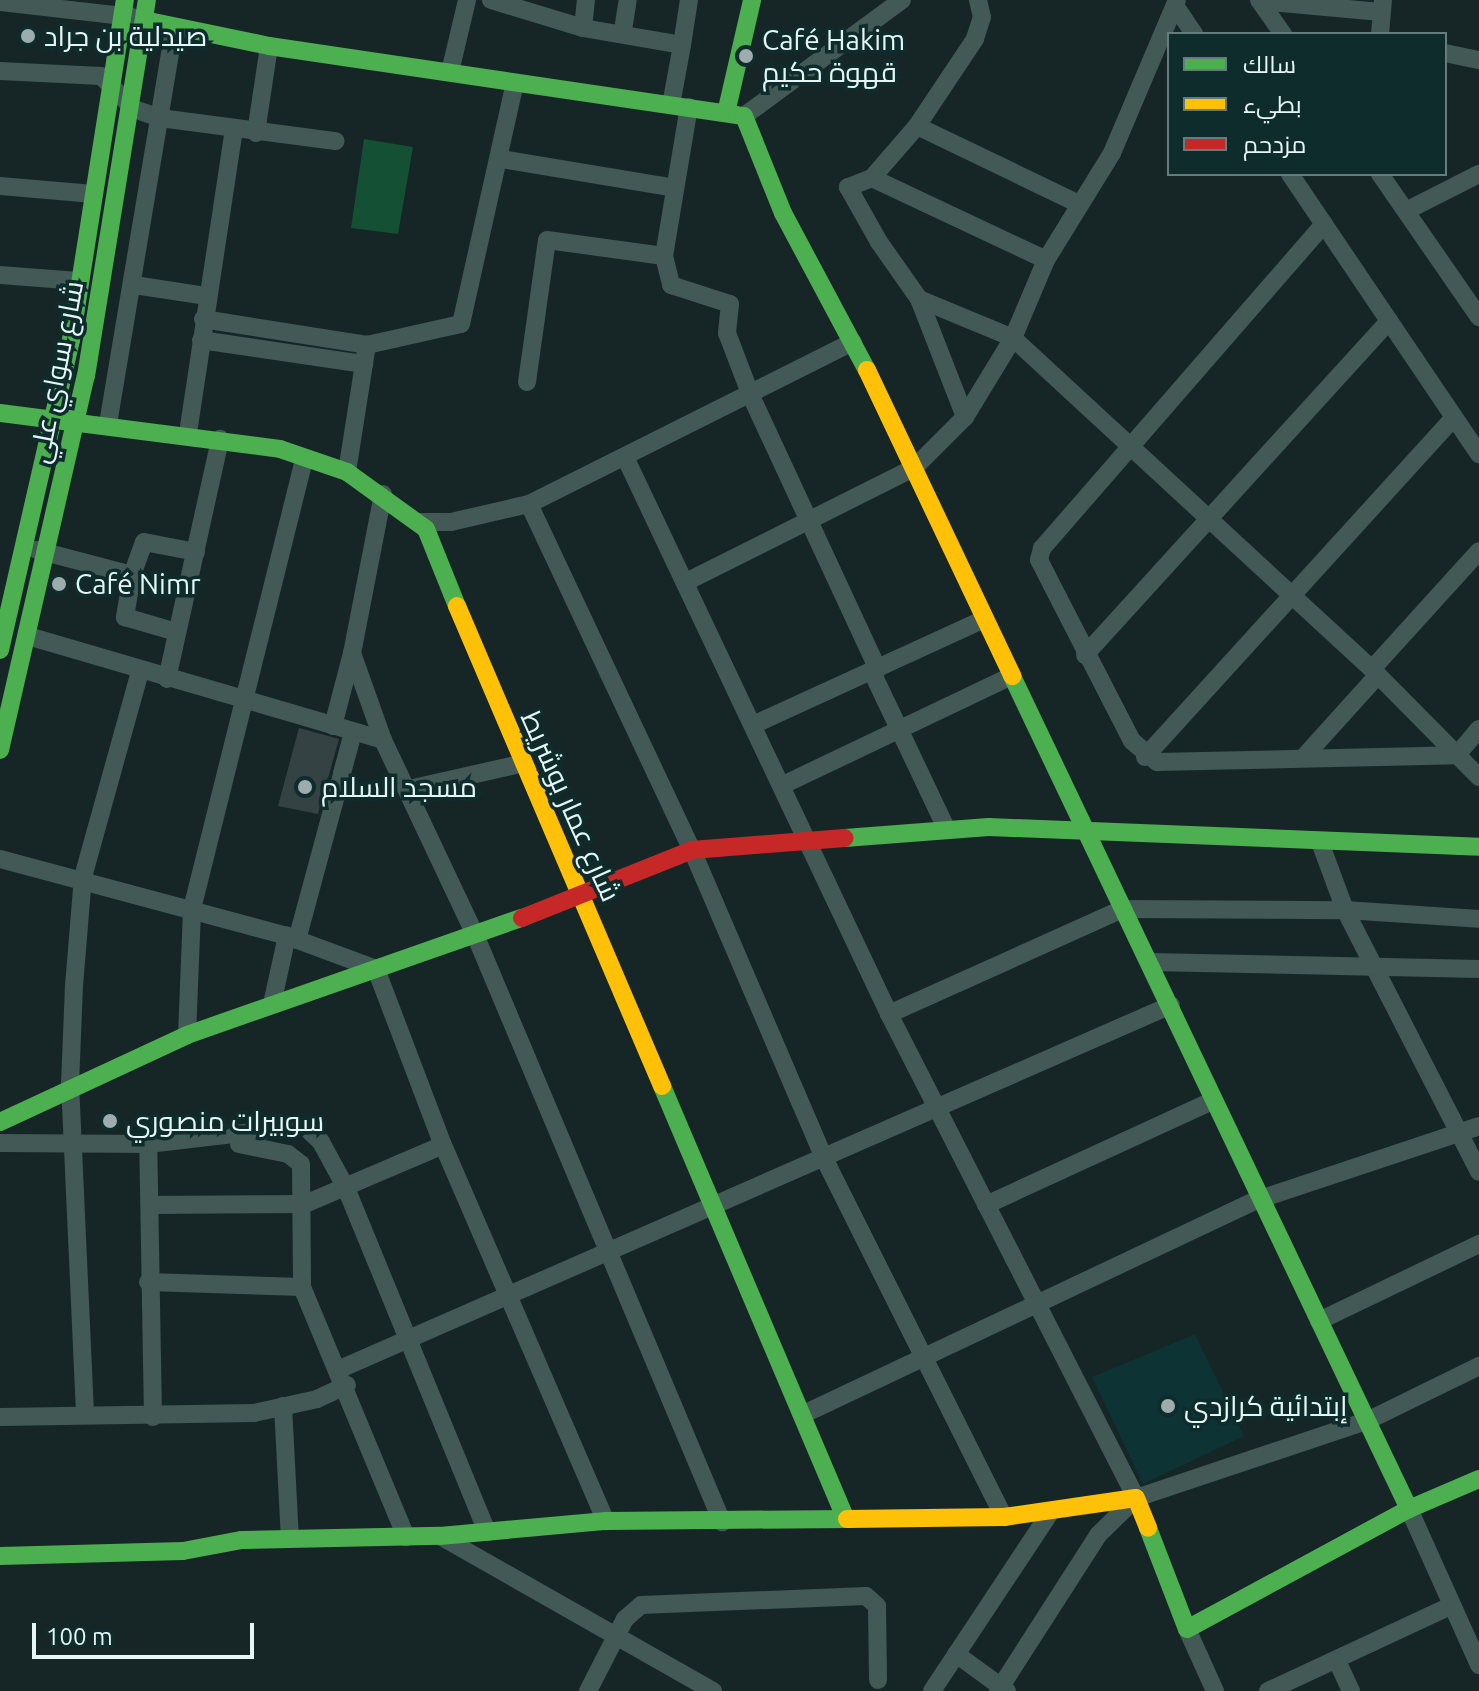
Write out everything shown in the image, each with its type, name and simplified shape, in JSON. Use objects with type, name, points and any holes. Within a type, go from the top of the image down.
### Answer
[{"type":"street","name":"شارع سواي علي","points":[[0,750],[49,551],[76,422],[134,109],[147,0]]},
{"type":"street","points":[[450,72],[467,0]]},
{"type":"street","points":[[491,0],[583,28],[623,30],[682,45]]},
{"type":"street","points":[[583,28],[586,0]]},
{"type":"street","points":[[623,30],[628,0]]},
{"type":"street","points":[[689,0],[682,45],[675,188],[664,256],[671,285],[730,304],[727,333],[751,396],[810,522],[899,730],[946,828]]},
{"type":"street","points":[[752,0],[735,114],[783,213],[853,342],[1011,676],[1090,834],[1171,1005],[1210,1102],[1369,1420],[1479,1665]]},
{"type":"street","points":[[0,2],[124,7],[144,20],[174,30],[735,114],[902,0]]},
{"type":"street","points":[[965,417],[919,299],[848,187],[872,178],[917,126],[975,39],[982,17],[978,0]]},
{"type":"street","points":[[1260,0],[1382,6],[1380,32]]},
{"type":"street","points":[[1260,0],[1282,32]]},
{"type":"street","points":[[1177,5],[1193,32]]},
{"type":"street","points":[[686,582],[914,468],[965,417],[1013,338],[1046,260],[1112,153],[1177,5]]},
{"type":"street","name":"شارع سواي علي","points":[[0,650],[55,416],[115,91],[124,7]]},
{"type":"street","points":[[108,424],[134,285],[174,30]]},
{"type":"street","points":[[256,133],[269,46]]},
{"type":"street","points":[[1447,53],[1479,60]]},
{"type":"street","points":[[0,71],[101,76],[134,109],[160,118],[335,141]]},
{"type":"street","points":[[203,319],[367,345],[461,324],[502,159],[515,83]]},
{"type":"street","points":[[917,126],[1079,204]]},
{"type":"street","points":[[188,433],[234,130]]},
{"type":"street","points":[[502,159],[675,188]]},
{"type":"street","points":[[1406,211],[1479,174]]},
{"type":"street","points":[[1291,176],[1479,454]]},
{"type":"street","points":[[1381,176],[1477,309]]},
{"type":"street","points":[[872,178],[1046,260]]},
{"type":"street","points":[[0,186],[94,194]]},
{"type":"street","points":[[1324,224],[1039,554],[1085,655],[1145,757],[1157,762],[1457,755],[1479,729]]},
{"type":"street","points":[[527,382],[547,240],[664,256]]},
{"type":"street","points":[[0,275],[79,281]]},
{"type":"street","points":[[134,285],[207,296]]},
{"type":"street","points":[[919,299],[1013,338],[1213,519],[1375,672],[1479,777]]},
{"type":"street","points":[[1085,655],[1213,519],[1389,321]]},
{"type":"street","points":[[201,340],[364,364]]},
{"type":"street","points":[[417,522],[451,522],[529,504],[626,459],[853,342]]},
{"type":"street","points":[[347,472],[367,345]]},
{"type":"street","name":"شارع عمار بوشريط","points":[[0,413],[55,416],[76,422],[188,433],[304,460],[347,472],[383,494],[426,529],[520,764],[806,1413],[846,1519]]},
{"type":"street","points":[[1145,757],[1453,418]]},
{"type":"street","points":[[167,679],[220,439]]},
{"type":"street","points":[[626,459],[785,784],[806,840],[933,1104],[1136,1498],[1213,1690]]},
{"type":"street","points":[[187,1035],[192,909],[247,700],[304,460]]},
{"type":"street","points":[[333,726],[352,653],[383,494]]},
{"type":"street","points":[[529,504],[692,850],[823,1156],[1004,1517]]},
{"type":"street","points":[[176,632],[125,617],[132,575],[144,542],[196,552]]},
{"type":"street","points":[[26,549],[49,551],[132,575]]},
{"type":"street","points":[[1303,758],[1479,551]]},
{"type":"street","points":[[755,724],[984,619]]},
{"type":"street","points":[[28,636],[383,740]]},
{"type":"street","points":[[352,653],[383,740],[409,789],[476,937],[610,1249],[722,1522]]},
{"type":"street","points":[[85,1413],[77,1146],[70,1085],[83,877],[140,671]]},
{"type":"street","points":[[785,784],[1011,676]]},
{"type":"street","points":[[272,1004],[353,732]]},
{"type":"street","points":[[409,789],[520,764]]},
{"type":"street","points":[[0,1122],[70,1085],[187,1035],[476,937],[692,850],[946,828],[1321,845],[1479,847]]},
{"type":"street","points":[[1321,845],[1345,910],[1479,1172]]},
{"type":"street","points":[[0,859],[83,877],[292,938],[376,969],[443,1145],[505,1294],[606,1521]]},
{"type":"street","points":[[889,1014],[1123,909],[1345,910],[1479,919]]},
{"type":"street","points":[[1150,962],[1479,969]]},
{"type":"street","points":[[0,1417],[85,1413],[153,1417],[283,1406],[343,1377],[408,1339],[505,1294],[823,1156],[933,1104],[1171,1005]]},
{"type":"street","points":[[986,1205],[1210,1102]]},
{"type":"street","points":[[0,1143],[77,1146],[148,1144],[200,1141],[304,1126]]},
{"type":"street","points":[[304,1126],[294,1157],[305,1204],[302,1287],[343,1377],[406,1537]]},
{"type":"street","points":[[304,1126],[321,1142],[346,1188],[487,1532]]},
{"type":"street","points":[[806,1413],[1040,1307],[1257,1200],[1460,1136],[1479,1126]]},
{"type":"street","points":[[200,1141],[294,1157]]},
{"type":"street","points":[[148,1144],[151,1205],[148,1282],[153,1417]]},
{"type":"street","points":[[151,1205],[305,1204],[443,1145]]},
{"type":"street","points":[[1319,1321],[1479,1244]]},
{"type":"street","points":[[148,1282],[302,1287]]},
{"type":"street","points":[[0,1556],[183,1551],[290,1538],[440,1536],[606,1521],[1004,1517],[1050,1513],[1136,1498],[1369,1420],[1479,1366]]},
{"type":"street","points":[[283,1406],[290,1538]]},
{"type":"street","points":[[1187,1629],[1409,1509],[1479,1479]]},
{"type":"street","points":[[956,1654],[1002,1690],[1098,1535],[1136,1498]]},
{"type":"street","points":[[932,1691],[1050,1513]]},
{"type":"street","points":[[440,1536],[713,1691]]},
{"type":"street","points":[[588,1691],[615,1636],[641,1605],[866,1596],[878,1616],[878,1680]]},
{"type":"street","points":[[1268,1691],[1338,1663],[1450,1606]]},
{"type":"street","points":[[1338,1663],[1351,1691]]},
{"type":"shaded area","name":"إبتدائية كرازدي","points":[[1195,1334],[1244,1436],[1143,1484],[1092,1377]]},
{"type":"green space","points":[[364,139],[413,147],[398,234],[351,228]]},
{"type":"building","name":"مسجد السلام","points":[[299,728],[339,739],[318,814],[278,806]]},
{"type":"traffic: fast","points":[[0,650],[71,340],[125,0]]},
{"type":"traffic: fast","points":[[0,750],[86,376],[147,0]]},
{"type":"traffic: fast","points":[[726,113],[752,0]]},
{"type":"traffic: fast","points":[[144,20],[269,46],[744,116],[783,213],[867,370]]},
{"type":"traffic: fast","points":[[0,413],[280,449],[347,472],[426,529],[457,606]]},
{"type":"traffic: fast","points":[[1012,676],[1409,1509]]},
{"type":"traffic: fast","points":[[845,838],[989,827],[1479,847]]},
{"type":"traffic: fast","points":[[0,1122],[187,1035],[522,918]]},
{"type":"traffic: fast","points":[[662,1086],[846,1519]]},
{"type":"traffic: fast","points":[[1148,1528],[1187,1629],[1409,1509],[1479,1479]]},
{"type":"traffic: fast","points":[[0,1556],[183,1551],[242,1540],[440,1536],[606,1521],[847,1519]]},
{"type":"traffic: slow","points":[[867,370],[1012,676]]},
{"type":"traffic: slow","points":[[457,606],[662,1086]]},
{"type":"traffic: slow","points":[[847,1519],[1004,1517],[1136,1498],[1148,1528]]},
{"type":"traffic: jam","points":[[522,918],[692,850],[845,838]]},
{"type":"place","name":"صيدلية بن جراد","points":[[28,36]]},
{"type":"place","name":"Café Hakim قهوة حكيم","points":[[746,56]]},
{"type":"place","name":"Café Nimr","points":[[59,584]]},
{"type":"place","name":"مسجد السلام","points":[[305,787]]},
{"type":"place","name":"سوبيرات منصوري","points":[[110,1121]]},
{"type":"place","name":"إبتدائية كرازدي","points":[[1168,1406]]}]
